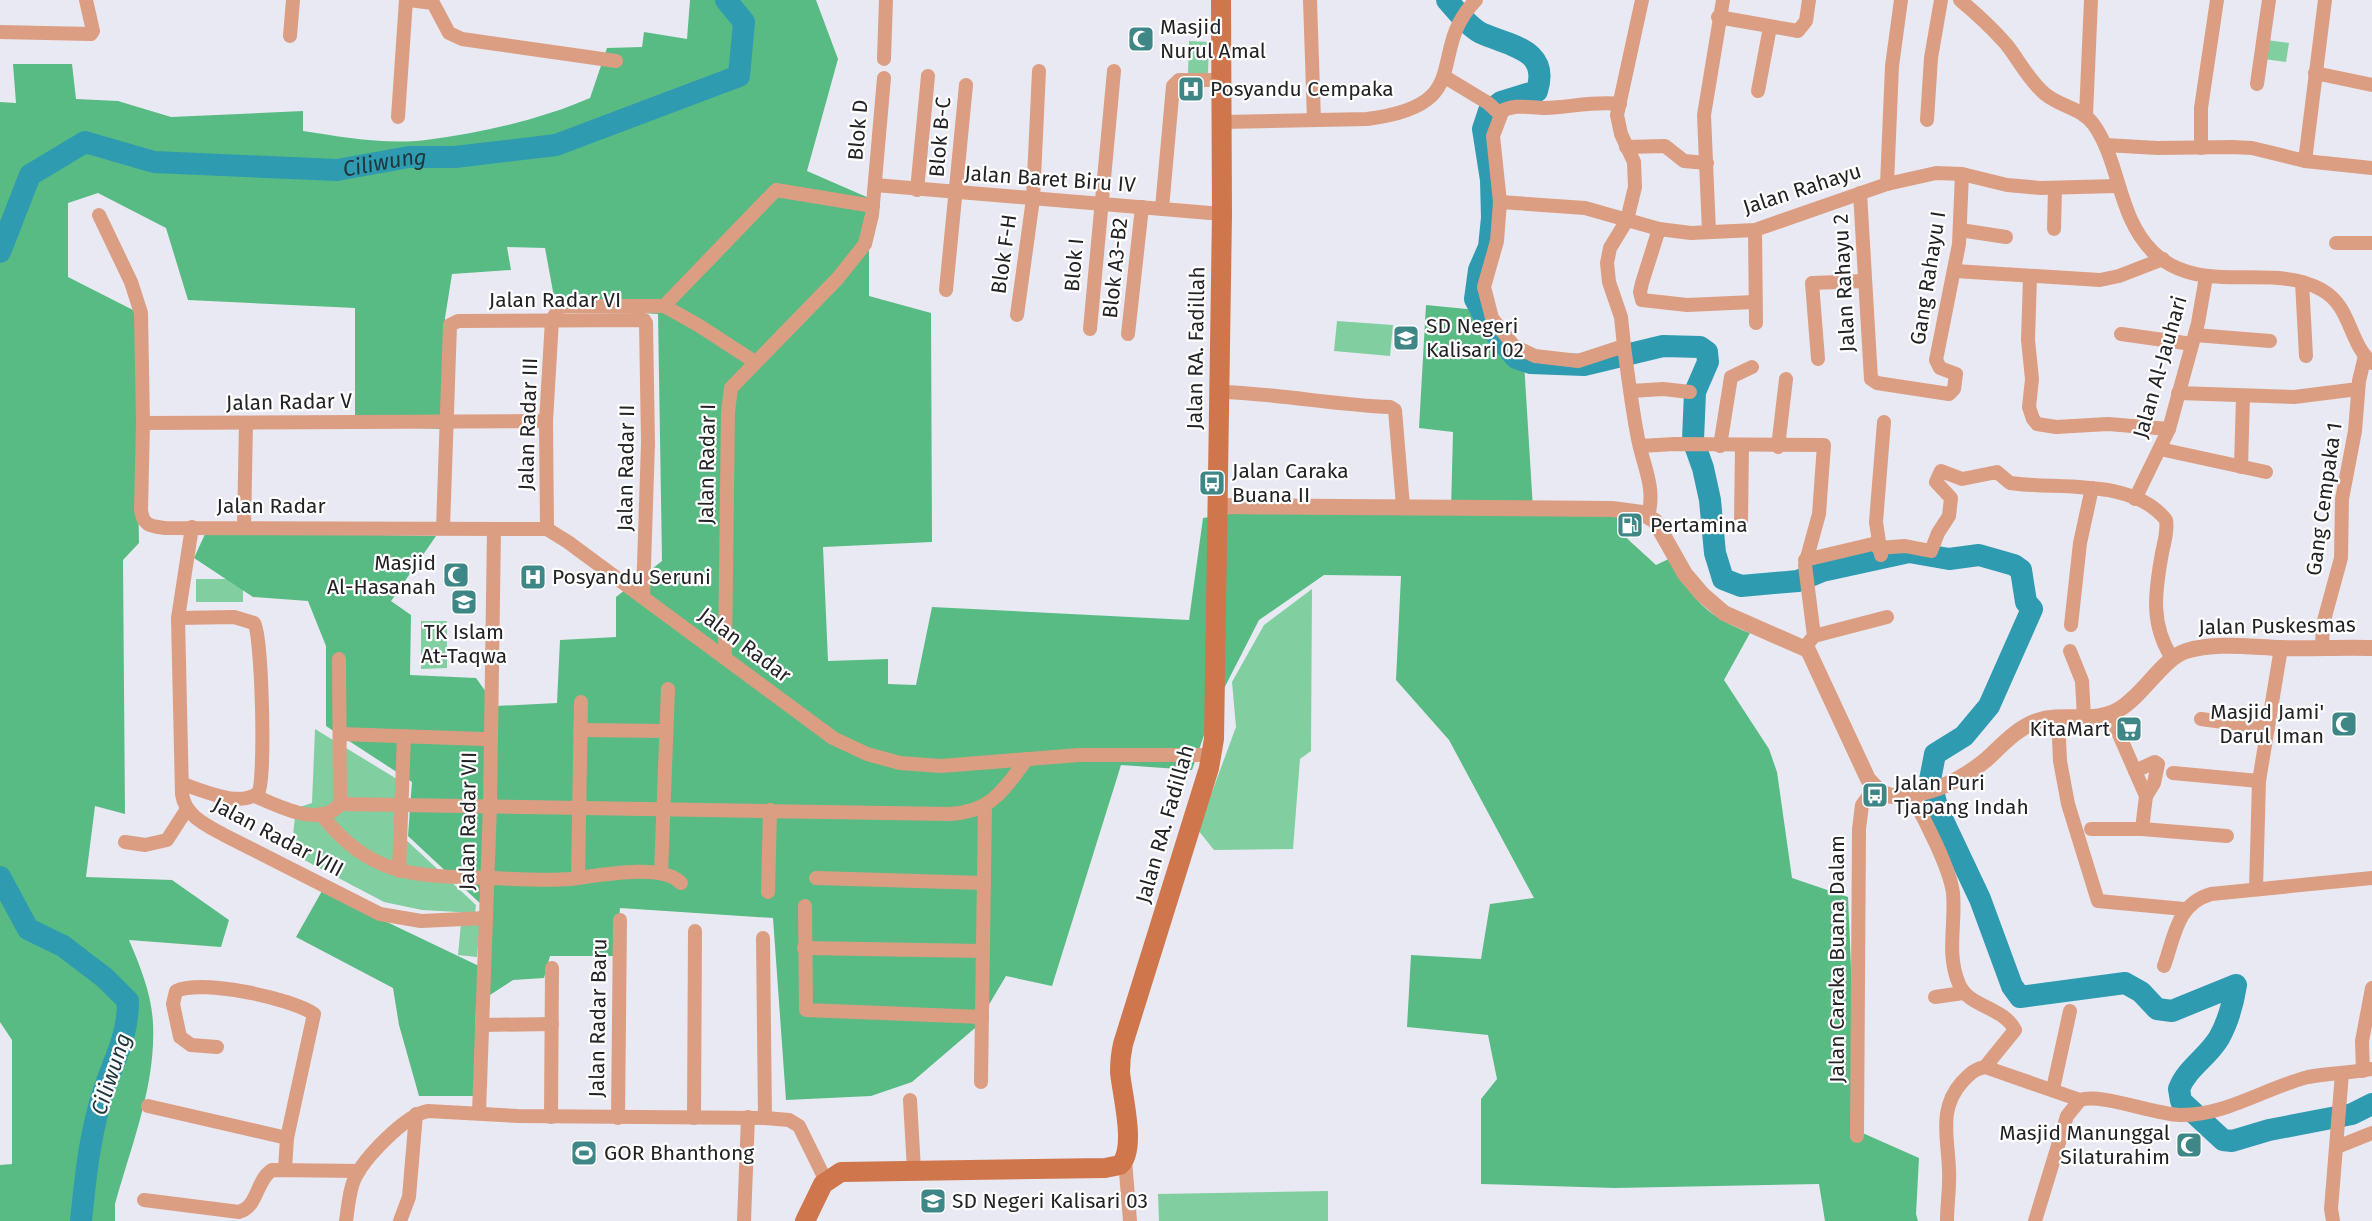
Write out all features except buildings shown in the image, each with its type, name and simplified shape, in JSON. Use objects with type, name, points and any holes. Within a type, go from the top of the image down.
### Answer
[{"type":"main road","name":"Jalan RA. Fadillah","points":[[1125,1160],[1128,1142],[1120,1075],[1123,1044],[1213,755],[1222,214],[1221,0]]},
{"type":"main road","points":[[805,1221],[826,1181],[835,1174],[847,1171],[1105,1168],[1118,1166],[1125,1160]]},
{"type":"street","points":[[0,32],[91,34],[93,31],[86,0]]},
{"type":"street","points":[[290,36],[292,0]]},
{"type":"street","points":[[398,117],[407,0],[433,3],[449,33],[462,39],[616,61]]},
{"type":"street","points":[[884,59],[886,0]]},
{"type":"street","points":[[1310,0],[1314,120]]},
{"type":"street","points":[[1642,0],[1620,104],[1618,126],[1634,162],[1636,179],[1628,220],[1610,248],[1607,263],[1609,282],[1621,317],[1640,446],[1649,473],[1652,504],[1648,516]]},
{"type":"street","points":[[1709,232],[1705,104],[1718,17],[1723,0]]},
{"type":"street","points":[[1718,17],[1796,31],[1802,29],[1806,21],[1809,0]]},
{"type":"street","points":[[1887,183],[1893,66],[1901,0]]},
{"type":"street","points":[[1927,120],[1930,58],[1941,0]]},
{"type":"street","points":[[1960,0],[1981,17],[2043,92],[2086,115],[2105,145],[2117,186],[2141,236],[2163,260],[2206,277],[2302,282],[2321,289],[2342,306],[2368,360]]},
{"type":"street","points":[[2086,115],[2091,0]]},
{"type":"street","points":[[2201,148],[2201,108],[2217,0]]},
{"type":"street","points":[[2257,84],[2269,0]]},
{"type":"street","points":[[2305,161],[2325,0]]},
{"type":"street","points":[[1222,122],[1367,119],[1402,112],[1427,101],[1445,77],[1468,9]]},
{"type":"street","points":[[1758,91],[1770,27]]},
{"type":"street","name":"Blok F-H","points":[[1017,315],[1033,199],[1040,71]]},
{"type":"street","name":"Blok I","points":[[1090,329],[1114,71]]},
{"type":"street","points":[[2315,73],[2371,81]]},
{"type":"street","points":[[917,190],[928,76]]},
{"type":"street","points":[[1445,77],[1495,108],[1515,106],[1545,108],[1595,102],[1620,104]]},
{"type":"street","name":"Blok D","points":[[875,185],[884,78]]},
{"type":"street","points":[[1162,208],[1173,86],[1179,80],[1222,80]]},
{"type":"street","name":"Blok B-C","points":[[946,290],[966,85]]},
{"type":"street","points":[[1495,108],[1493,136],[1500,202],[1496,249],[1484,287],[1488,308],[1506,339],[1514,346],[1535,356],[1563,360],[1590,358],[1625,350]]},
{"type":"street","points":[[2105,145],[2252,148],[2305,161],[2372,168]]},
{"type":"street","points":[[1626,147],[1665,146],[1684,161],[1707,163]]},
{"type":"street","name":"Jalan Rahayu","points":[[1500,202],[1572,206],[1659,229],[1691,233],[1755,230],[1887,183],[1936,173],[1962,174],[2007,185],[2055,188],[2117,186]]},
{"type":"street","name":"Gang Rahayu I","points":[[1870,371],[1871,379],[1877,383],[1951,394],[1956,380],[1954,372],[1940,368],[1936,360],[1960,230],[1962,174]]},
{"type":"street","name":"Jalan Baret Biru IV","points":[[875,185],[1222,214]]},
{"type":"street","name":"Jalan Radar I","points":[[725,655],[728,402],[733,384],[860,253],[868,237],[875,185]]},
{"type":"street","points":[[2054,228],[2055,188]]},
{"type":"street","points":[[664,306],[776,190],[873,206]]},
{"type":"street","name":"Jalan Rahayu 2","points":[[1860,193],[1870,371]]},
{"type":"street","name":"Blok A3-B2","points":[[1128,334],[1142,207]]},
{"type":"street","points":[[99,215],[131,282],[141,313],[143,423]]},
{"type":"street","points":[[1659,229],[1641,283],[1642,300],[1687,305],[1754,302]]},
{"type":"street","points":[[1755,230],[1756,323]]},
{"type":"street","points":[[1960,230],[2006,237]]},
{"type":"street","points":[[2336,243],[2372,243]]},
{"type":"street","points":[[1954,271],[2100,280],[2119,276],[2163,260]]},
{"type":"street","points":[[2031,277],[2028,340],[2032,379],[2029,407],[2037,424],[2049,426],[2108,424],[2169,429]]},
{"type":"street","name":"Jalan Al-Jauhari","points":[[2135,499],[2169,429],[2193,340],[2206,277]]},
{"type":"street","points":[[1818,359],[1812,283],[1865,281]]},
{"type":"street","points":[[2302,282],[2306,356]]},
{"type":"street","points":[[552,320],[562,305],[664,306],[755,362]]},
{"type":"street","name":"Jalan Radar III","points":[[547,529],[546,421],[552,320]]},
{"type":"street","name":"Jalan Radar VI","points":[[446,421],[449,327],[456,321],[644,320],[646,340]]},
{"type":"street","points":[[2121,334],[2193,340],[2270,341]]},
{"type":"street","name":"Jalan Radar II","points":[[643,596],[648,442],[646,340]]},
{"type":"street","name":"Gang Cempaka 1","points":[[2322,647],[2323,624],[2341,558],[2342,499],[2355,431],[2358,389],[2368,360]]},
{"type":"street","points":[[1720,446],[1731,376],[1752,367]]},
{"type":"street","points":[[1778,447],[1786,379]]},
{"type":"street","points":[[1631,391],[1663,389],[1690,392]]},
{"type":"street","points":[[2178,393],[2294,397],[2358,389]]},
{"type":"street","points":[[1219,392],[1282,395],[1335,405],[1390,407],[1395,410],[1403,506]]},
{"type":"street","points":[[2241,467],[2243,396]]},
{"type":"street","points":[[443,528],[446,421]]},
{"type":"street","name":"Jalan Radar V","points":[[143,423],[546,421]]},
{"type":"street","points":[[1879,549],[1876,522],[1884,422]]},
{"type":"street","name":"Jalan Radar","points":[[143,423],[142,516],[145,523],[156,527],[547,529],[725,655],[833,738],[867,754],[900,763],[941,766],[1118,754],[1213,755]]},
{"type":"street","points":[[244,527],[246,423]]},
{"type":"street","points":[[1640,446],[1778,447],[1822,444],[1825,447],[1819,514],[1805,563],[1811,654],[1859,761],[1875,787],[1888,797],[1916,795],[1940,788],[1973,770],[2025,727],[2038,720],[2110,714],[2139,695],[2172,658],[2160,637],[2156,619],[2157,579],[2166,520],[2158,512],[2121,493],[2092,488],[2010,483],[2000,474],[1990,472],[1962,478],[1941,471],[1936,482],[1951,498],[1951,512],[1931,551],[1905,546],[1805,563]]},
{"type":"street","points":[[1742,446],[1742,523]]},
{"type":"street","points":[[2160,449],[2266,472]]},
{"type":"street","points":[[2071,625],[2080,543],[2092,488]]},
{"type":"street","points":[[1217,506],[1612,509],[1648,516],[1662,531],[1685,574],[1712,604],[1741,622],[1809,642],[1887,617]]},
{"type":"street","name":"Jalan Radar VIII","points":[[192,527],[178,618],[182,784],[183,799],[187,809],[207,826],[380,914],[421,921],[486,918]]},
{"type":"street","name":"Jalan Radar VII","points":[[479,1113],[490,805],[494,529]]},
{"type":"street","points":[[178,618],[243,618],[254,623],[258,629],[262,787],[255,796]]},
{"type":"street","name":"Jalan Puskesmas","points":[[2172,658],[2184,652],[2212,647],[2372,648]]},
{"type":"street","points":[[2256,889],[2259,781],[2281,648]]},
{"type":"street","points":[[2070,651],[2082,681],[2084,717]]},
{"type":"street","points":[[339,659],[340,804]]},
{"type":"street","points":[[661,873],[668,688]]},
{"type":"street","points":[[578,877],[581,702]]},
{"type":"street","points":[[2110,714],[2146,796]]},
{"type":"street","points":[[2058,717],[2060,761],[2068,804],[2098,901],[2184,909]]},
{"type":"street","points":[[2201,719],[2268,728]]},
{"type":"street","points":[[580,730],[666,731]]},
{"type":"street","points":[[340,734],[483,739]]},
{"type":"street","points":[[399,871],[404,736]]},
{"type":"street","points":[[182,784],[231,798],[255,796],[303,813],[321,814],[332,811],[340,804],[949,814],[970,812],[985,807],[1002,791],[1028,759]]},
{"type":"street","points":[[2135,771],[2155,762],[2158,764],[2154,783],[2146,796],[2142,829]]},
{"type":"street","points":[[2173,773],[2259,781]]},
{"type":"street","name":"Jalan Caraka Buana Dalam","points":[[1857,1136],[1859,829],[1862,806],[1875,787]]},
{"type":"street","points":[[1916,795],[1951,882],[1953,959],[1963,993]]},
{"type":"street","points":[[981,1082],[985,807]]},
{"type":"street","points":[[125,842],[146,845],[167,840],[187,809]]},
{"type":"street","points":[[768,892],[770,810]]},
{"type":"street","points":[[321,814],[345,843],[370,859],[399,871],[431,876],[488,878],[661,873],[672,875],[681,883]]},
{"type":"street","points":[[2091,829],[2142,829],[2227,836]]},
{"type":"street","points":[[816,878],[984,884]]},
{"type":"street","points":[[2164,966],[2184,909],[2198,898],[2211,894],[2372,878]]},
{"type":"street","points":[[805,906],[804,1006],[807,1011],[982,1017]]},
{"type":"street","name":"Jalan Radar Baru","points":[[618,1118],[620,920]]},
{"type":"street","points":[[694,1118],[695,931]]},
{"type":"street","points":[[763,938],[765,1118]]},
{"type":"street","points":[[804,948],[983,951]]},
{"type":"street","points":[[551,1117],[552,968]]},
{"type":"street","points":[[217,1047],[191,1044],[180,1037],[176,1028],[173,1004],[176,991],[206,987],[239,989],[314,1014],[287,1138],[285,1169]]},
{"type":"street","points":[[1978,1069],[2053,1089],[2080,1100],[2105,1100],[2146,1110],[2182,1115],[2202,1113],[2229,1107],[2309,1077],[2368,1070],[2362,1041],[2372,988]]},
{"type":"street","points":[[1935,997],[1963,993],[2000,1015],[2015,1030],[1954,1091],[1948,1105],[1945,1131],[1949,1170],[1947,1221]]},
{"type":"street","points":[[2053,1089],[2070,1011]]},
{"type":"street","points":[[482,1025],[552,1024]]},
{"type":"street","points":[[2333,1221],[2331,1216],[2342,1073]]},
{"type":"street","points":[[910,1100],[914,1170]]},
{"type":"street","points":[[2035,1221],[2067,1116],[2080,1100]]},
{"type":"street","points":[[148,1106],[287,1138]]},
{"type":"street","name":"Jalan Radar Baru","points":[[416,1114],[437,1110],[551,1117],[789,1120],[799,1126],[826,1181]]},
{"type":"street","points":[[346,1221],[352,1184],[359,1171],[397,1129],[416,1114]]},
{"type":"street","points":[[400,1221],[409,1197],[416,1114]]},
{"type":"street","points":[[744,1221],[748,1118]]},
{"type":"street","points":[[2337,1147],[2372,1133]]},
{"type":"street","points":[[1125,1160],[1130,1221]]},
{"type":"street","points":[[144,1200],[239,1212],[250,1206],[267,1174],[285,1169],[359,1171]]},
{"type":"green space","points":[[690,0],[816,0],[838,59],[807,171],[869,198],[869,296],[931,313],[932,542],[823,547],[828,661],[888,659],[888,684],[916,685],[932,607],[1189,620],[1203,518],[1290,505],[1451,510],[1453,432],[1419,428],[1426,305],[1477,310],[1501,347],[1524,362],[1533,509],[1628,516],[1620,532],[1656,565],[1673,557],[1685,584],[1702,605],[1723,621],[1750,633],[1724,680],[1769,749],[1777,772],[1792,878],[1848,897],[1858,1131],[1919,1158],[1916,1214],[1918,1221],[1825,1221],[1819,1184],[1615,1188],[1481,1184],[1481,1099],[1497,1079],[1488,1035],[1407,1027],[1411,955],[1481,959],[1490,904],[1534,898],[1449,740],[1396,680],[1401,576],[1324,575],[1259,620],[1212,712],[1192,770],[1121,765],[1052,986],[1006,976],[975,1028],[912,1082],[871,1096],[786,1100],[773,918],[620,908],[616,956],[550,956],[544,978],[513,980],[476,1004],[474,1096],[419,1096],[399,1025],[393,988],[296,937],[322,891],[481,967],[483,906],[408,836],[412,782],[326,726],[326,646],[308,601],[253,597],[194,558],[206,532],[436,536],[391,601],[411,615],[410,675],[476,678],[496,706],[557,703],[560,640],[616,637],[616,597],[662,561],[658,314],[556,308],[545,248],[507,247],[511,270],[452,274],[445,318],[441,429],[355,426],[355,308],[188,300],[166,228],[98,193],[68,203],[68,277],[135,311],[139,543],[123,560],[125,814],[95,806],[86,877],[172,880],[229,920],[221,947],[129,940],[148,992],[153,1024],[153,1047],[147,1092],[115,1204],[115,1221],[0,1221],[0,1165],[12,1164],[12,1040],[0,1022],[0,102],[16,103],[13,64],[72,64],[76,99],[118,101],[171,117],[303,111],[303,131],[380,141],[426,140],[510,125],[590,98],[607,48],[642,47],[644,32],[687,39]]},
{"type":"green space","points":[[2266,40],[2289,43],[2286,62],[2264,59]]},
{"type":"green space","points":[[1189,41],[1209,42],[1208,74],[1188,73]]},
{"type":"green space","points":[[1337,321],[1393,325],[1390,356],[1334,351]]},
{"type":"green space","points":[[196,579],[243,579],[243,602],[196,602]]},
{"type":"green space","points":[[1312,589],[1311,751],[1300,759],[1293,849],[1214,850],[1198,830],[1236,727],[1232,682],[1264,625]]},
{"type":"green space","points":[[421,621],[447,621],[447,668],[421,669]]},
{"type":"green space","points":[[315,729],[405,784],[403,837],[476,905],[475,913],[422,910],[384,902],[291,853],[296,808],[312,803]]},
{"type":"green space","points":[[461,923],[480,924],[477,957],[458,955]]},
{"type":"green space","points":[[1328,1191],[1328,1221],[1159,1221],[1158,1194]]},
{"type":"waterway","name":"Ciliwung","points":[[0,252],[30,175],[85,142],[154,162],[337,170],[409,157],[455,157],[556,145],[739,76],[744,22],[726,0]]},
{"type":"waterway","points":[[1447,0],[1476,30],[1525,51],[1538,66],[1540,77],[1537,91],[1501,102],[1489,111],[1483,129],[1491,180],[1492,218],[1489,247],[1479,270],[1475,299],[1490,327],[1516,358],[1531,363],[1584,365],[1663,346],[1700,347],[1707,352],[1708,362],[1695,392],[1693,440],[1703,468],[1710,500],[1715,553],[1723,579],[1741,586],[1798,581],[1822,571],[1909,552],[1949,559],[1979,555],[2014,565],[2021,570],[2026,602],[2032,609],[1989,706],[1964,736],[1935,754],[1930,780],[1938,810],[1980,899],[2012,986],[2020,997],[2125,983],[2141,992],[2157,1009],[2172,1011],[2236,985],[2230,1013],[2219,1038],[2187,1075],[2179,1089],[2181,1101],[2223,1140],[2232,1141],[2269,1130],[2352,1114],[2372,1104]]},
{"type":"waterway","name":"Ciliwung","points":[[0,877],[28,929],[63,946],[105,978],[128,1001],[122,1041],[104,1089],[93,1132],[81,1221]]},
{"type":"place","name":"Masjid Nurul Amal","points":[[1141,39]]},
{"type":"place","name":"Posyandu Cempaka","points":[[1191,89]]},
{"type":"place","name":"SD Negeri Kalisari 02","points":[[1406,338]]},
{"type":"place","name":"Jalan Caraka Buana II","points":[[1212,483]]},
{"type":"place","name":"Pertamina","points":[[1630,525]]},
{"type":"place","name":"Masjid Al-Hasanah","points":[[456,575]]},
{"type":"place","name":"Posyandu Seruni","points":[[533,577]]},
{"type":"place","name":"TK Islam At-Taqwa","points":[[464,602]]},
{"type":"place","name":"Masjid Jami' Darul Iman","points":[[2344,724]]},
{"type":"place","name":"KitaMart","points":[[2129,729]]},
{"type":"place","name":"Jalan Puri Tjapang Indah","points":[[1875,795]]},
{"type":"place","name":"Masjid Manunggal Silaturahim","points":[[2189,1145]]},
{"type":"place","name":"GOR Bhanthong","points":[[584,1153]]},
{"type":"place","name":"SD Negeri Kalisari 03","points":[[933,1201]]}]
